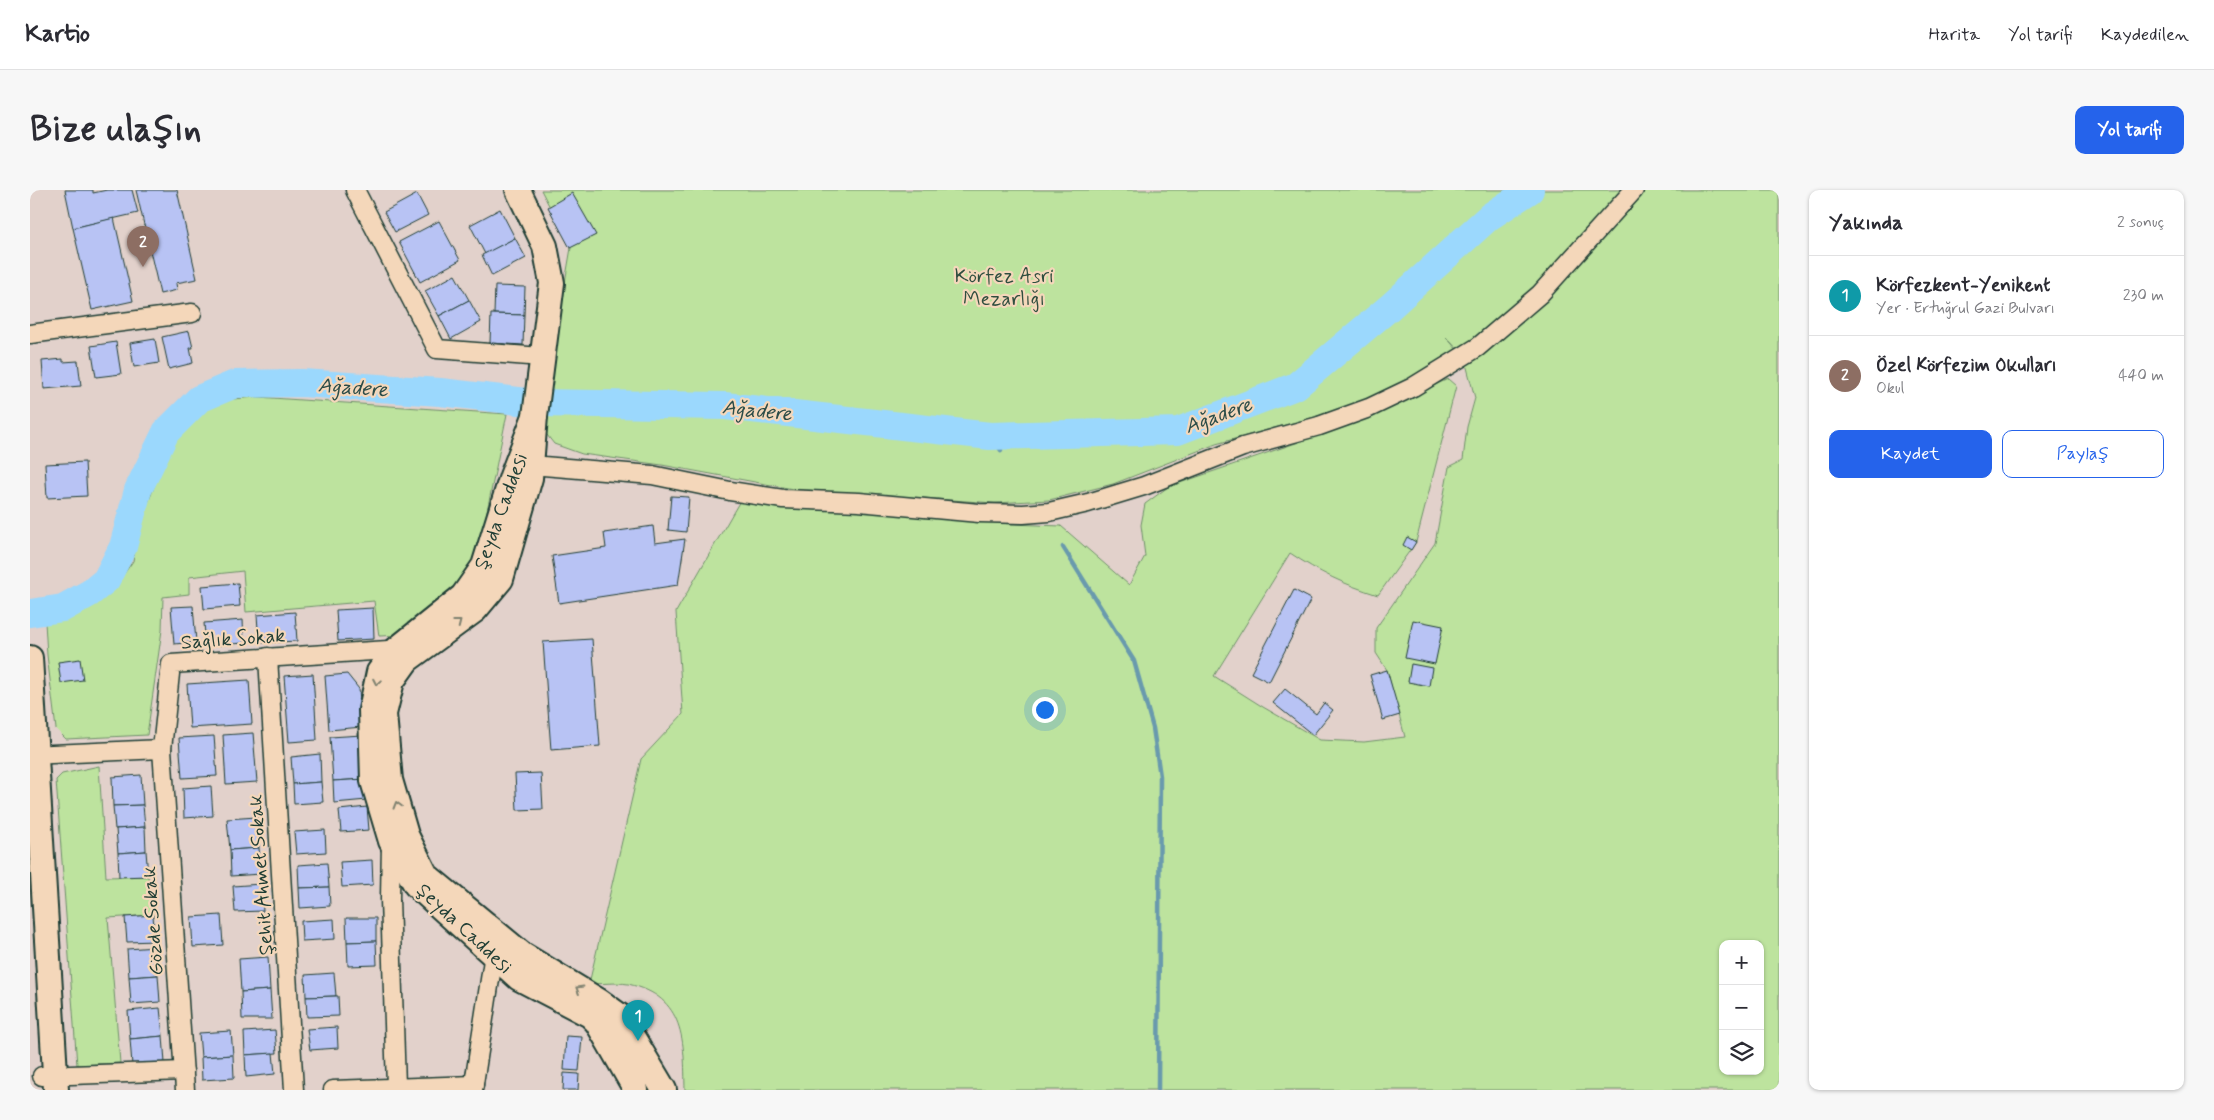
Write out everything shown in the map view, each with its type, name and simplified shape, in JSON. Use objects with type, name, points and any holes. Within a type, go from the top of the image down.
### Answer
[{"type":"main road","name":"Şeyda Caddesi","points":[[518,190],[546,246],[551,272],[551,296],[535,416],[522,471],[484,566],[463,596],[397,649],[378,672],[371,710],[373,781],[398,838],[426,875],[496,945],[519,978],[590,1015],[604,1031],[636,1090]]},
{"type":"main road","name":"Şeyda Caddesi","points":[[398,838],[384,714],[392,681],[408,660],[475,610],[501,580],[530,478],[522,471]]},
{"type":"main road","points":[[30,658],[49,1083]]},
{"type":"main road","points":[[30,903],[49,1083]]},
{"type":"main road","name":"Şeyda Caddesi","points":[[496,945],[523,955],[599,1001],[620,1016],[664,1090]]},
{"type":"street","points":[[356,190],[437,349],[542,357]]},
{"type":"street","points":[[522,471],[652,475],[730,491],[782,499],[859,502],[979,513],[1023,514],[1049,512],[1088,504],[1144,486],[1243,447],[1319,426],[1369,408],[1413,388],[1478,347],[1540,294],[1634,190]]},
{"type":"street","points":[[30,334],[192,314]]},
{"type":"street","name":"Sağlık Sokak","points":[[162,749],[171,664],[425,648]]},
{"type":"street","name":"Şehit Ahmet Sokak","points":[[268,657],[294,1090]]},
{"type":"street","points":[[33,754],[162,749]]},
{"type":"street","name":"Gözde Sokak","points":[[162,749],[185,1090]]},
{"type":"street","points":[[396,1086],[390,899],[398,838]]},
{"type":"street","points":[[333,1090],[396,1086],[474,1087],[496,945]]},
{"type":"street","points":[[49,1083],[184,1071]]},
{"type":"green space","name":"Körfez Asri Mezarlığı","points":[[541,190],[1779,190],[1779,1090],[685,1090],[682,1038],[671,1010],[661,999],[647,990],[628,984],[589,984],[641,759],[683,714],[676,612],[741,499],[793,506],[1012,524],[1061,526],[1129,585],[1145,556],[1141,525],[1145,504],[1168,487],[1354,423],[1448,379],[1456,386],[1416,542],[1378,595],[1332,577],[1290,553],[1214,676],[1320,740],[1364,742],[1405,737],[1387,670],[1376,653],[1376,628],[1435,543],[1449,467],[1463,460],[1467,427],[1475,398],[1464,356],[1446,337],[1458,351],[1445,361],[1351,407],[1216,444],[1113,484],[1049,500],[995,503],[793,489],[662,465],[582,454],[554,444],[540,426],[571,248]]},
{"type":"green space","points":[[257,397],[507,414],[475,569],[407,635],[379,636],[374,601],[246,612],[243,571],[189,577],[189,594],[163,597],[162,630],[147,735],[66,739],[56,729],[45,622],[110,594],[133,561],[142,519],[168,450],[194,417],[221,400]]},
{"type":"green space","points":[[99,766],[106,877],[148,876],[153,915],[108,918],[120,1063],[77,1065],[56,780],[62,774]]},
{"type":"building","points":[[65,190],[93,190],[93,193],[107,190],[132,190],[138,213],[73,228]]},
{"type":"building","points":[[136,190],[177,190],[197,279],[176,283],[177,290],[160,294]]},
{"type":"building","points":[[572,193],[596,235],[570,248],[548,207]]},
{"type":"building","points":[[417,194],[428,215],[395,232],[384,212]]},
{"type":"building","points":[[500,209],[515,238],[485,254],[470,225]]},
{"type":"building","points":[[114,218],[133,301],[92,310],[73,228]]},
{"type":"building","points":[[439,221],[460,260],[420,282],[399,242]]},
{"type":"building","points":[[515,238],[526,258],[492,276],[482,255]]},
{"type":"building","points":[[455,275],[469,300],[439,316],[425,291]]},
{"type":"building","points":[[495,286],[525,287],[524,315],[494,314]]},
{"type":"building","points":[[469,300],[481,322],[451,339],[439,316]]},
{"type":"building","points":[[491,314],[524,315],[523,345],[490,343]]},
{"type":"building","points":[[189,331],[193,348],[190,348],[193,363],[169,369],[162,337]]},
{"type":"building","points":[[155,339],[159,363],[134,367],[130,343]]},
{"type":"building","points":[[116,342],[121,374],[96,377],[91,346]]},
{"type":"building","points":[[63,359],[63,362],[78,361],[81,386],[44,389],[42,361]]},
{"type":"building","points":[[85,462],[87,496],[47,498],[45,464]]},
{"type":"building","points":[[671,496],[689,497],[686,532],[668,530]]},
{"type":"building","points":[[653,526],[655,543],[685,539],[678,585],[559,603],[552,556],[606,548],[604,533]]},
{"type":"building","points":[[1407,537],[1416,542],[1411,550],[1403,545]]},
{"type":"building","points":[[238,583],[240,606],[204,609],[202,586]]},
{"type":"building","points":[[1294,590],[1311,599],[1269,682],[1251,673]]},
{"type":"building","points":[[193,606],[196,642],[174,644],[171,607]]},
{"type":"building","points":[[373,608],[374,639],[338,641],[336,610]]},
{"type":"building","points":[[295,612],[297,641],[259,643],[257,615]]},
{"type":"building","points":[[243,620],[244,643],[206,646],[204,623]]},
{"type":"building","points":[[1413,620],[1443,626],[1435,664],[1405,658]]},
{"type":"building","points":[[592,639],[600,746],[551,750],[543,642]]},
{"type":"building","points":[[80,659],[83,680],[61,683],[58,662]]},
{"type":"building","points":[[1411,664],[1432,668],[1429,686],[1408,682]]},
{"type":"building","points":[[1387,670],[1400,715],[1383,720],[1370,675]]},
{"type":"building","points":[[313,674],[317,740],[289,742],[284,676]]},
{"type":"building","points":[[347,674],[359,689],[362,727],[329,730],[325,676]]},
{"type":"building","points":[[249,680],[252,724],[190,728],[187,684]]},
{"type":"building","points":[[1285,689],[1316,714],[1324,703],[1333,710],[1313,735],[1273,703]]},
{"type":"building","points":[[253,733],[257,782],[226,784],[223,735]]},
{"type":"building","points":[[362,735],[366,779],[333,781],[330,737]]},
{"type":"building","points":[[214,736],[217,776],[182,778],[179,738]]},
{"type":"building","points":[[320,754],[321,782],[293,784],[291,757]]},
{"type":"building","points":[[541,773],[543,809],[517,810],[515,774]]},
{"type":"building","points":[[141,775],[143,805],[113,806],[112,777]]},
{"type":"building","points":[[366,779],[367,800],[334,803],[333,781]]},
{"type":"building","points":[[321,782],[323,802],[294,804],[293,784]]},
{"type":"building","points":[[211,786],[213,816],[184,818],[183,788]]},
{"type":"building","points":[[143,805],[145,827],[115,829],[113,806]]},
{"type":"building","points":[[367,807],[369,830],[341,832],[339,810]]},
{"type":"building","points":[[257,817],[259,848],[230,850],[227,819]]},
{"type":"building","points":[[145,827],[146,851],[118,853],[116,829]]},
{"type":"building","points":[[325,830],[326,852],[296,854],[294,832]]},
{"type":"building","points":[[259,848],[261,874],[231,876],[230,850]]},
{"type":"building","points":[[146,851],[148,876],[119,877],[118,853]]},
{"type":"building","points":[[372,860],[373,885],[342,887],[340,862]]},
{"type":"building","points":[[327,863],[329,887],[299,888],[298,865]]},
{"type":"building","points":[[261,884],[263,911],[235,912],[233,886]]},
{"type":"building","points":[[329,887],[330,906],[300,908],[299,888]]},
{"type":"building","points":[[153,915],[155,941],[127,942],[125,917]]},
{"type":"building","points":[[221,915],[223,945],[193,947],[191,917]]},
{"type":"building","points":[[346,918],[376,918],[376,941],[347,942]]},
{"type":"building","points":[[334,919],[335,939],[302,941],[301,921]]},
{"type":"building","points":[[376,941],[377,965],[348,966],[347,942]]},
{"type":"building","points":[[156,947],[158,975],[129,977],[127,949]]},
{"type":"building","points":[[268,957],[270,990],[241,992],[239,959]]},
{"type":"building","points":[[334,973],[336,996],[306,997],[305,975]]},
{"type":"building","points":[[158,975],[160,1002],[131,1004],[129,977]]},
{"type":"building","points":[[270,990],[272,1019],[242,1019],[241,992]]},
{"type":"building","points":[[338,996],[339,1016],[307,1017],[306,997]]},
{"type":"building","points":[[160,1008],[163,1036],[130,1039],[128,1011]]},
{"type":"building","points":[[337,1027],[338,1048],[310,1050],[307,1029]]},
{"type":"building","points":[[275,1030],[277,1053],[245,1055],[244,1032]]},
{"type":"building","points":[[231,1031],[233,1055],[201,1057],[199,1033]]},
{"type":"building","points":[[163,1036],[165,1063],[132,1065],[130,1039]]},
{"type":"building","points":[[566,1036],[582,1037],[579,1071],[564,1070]]},
{"type":"building","points":[[273,1053],[275,1074],[246,1077],[245,1055]]},
{"type":"building","points":[[233,1055],[234,1078],[202,1080],[201,1057]]},
{"type":"building","points":[[564,1073],[579,1074],[578,1090],[563,1090]]},
{"type":"waterway","name":"Ağadere","points":[[30,613],[63,608],[90,593],[106,580],[123,547],[138,490],[166,432],[199,399],[235,384],[302,383],[440,392],[536,403],[725,406],[990,436],[1178,431],[1296,386],[1390,307],[1489,217],[1530,190]]},
{"type":"waterway","points":[[990,436],[1001,450]]},
{"type":"waterway","points":[[1063,547],[1134,661],[1153,728],[1160,776],[1158,1090]]},
{"type":"place","name":"Özel Körfezim Okulları","points":[[143,267]]},
{"type":"place","name":"Körfezkent-Yenikent","points":[[638,1041]]}]
